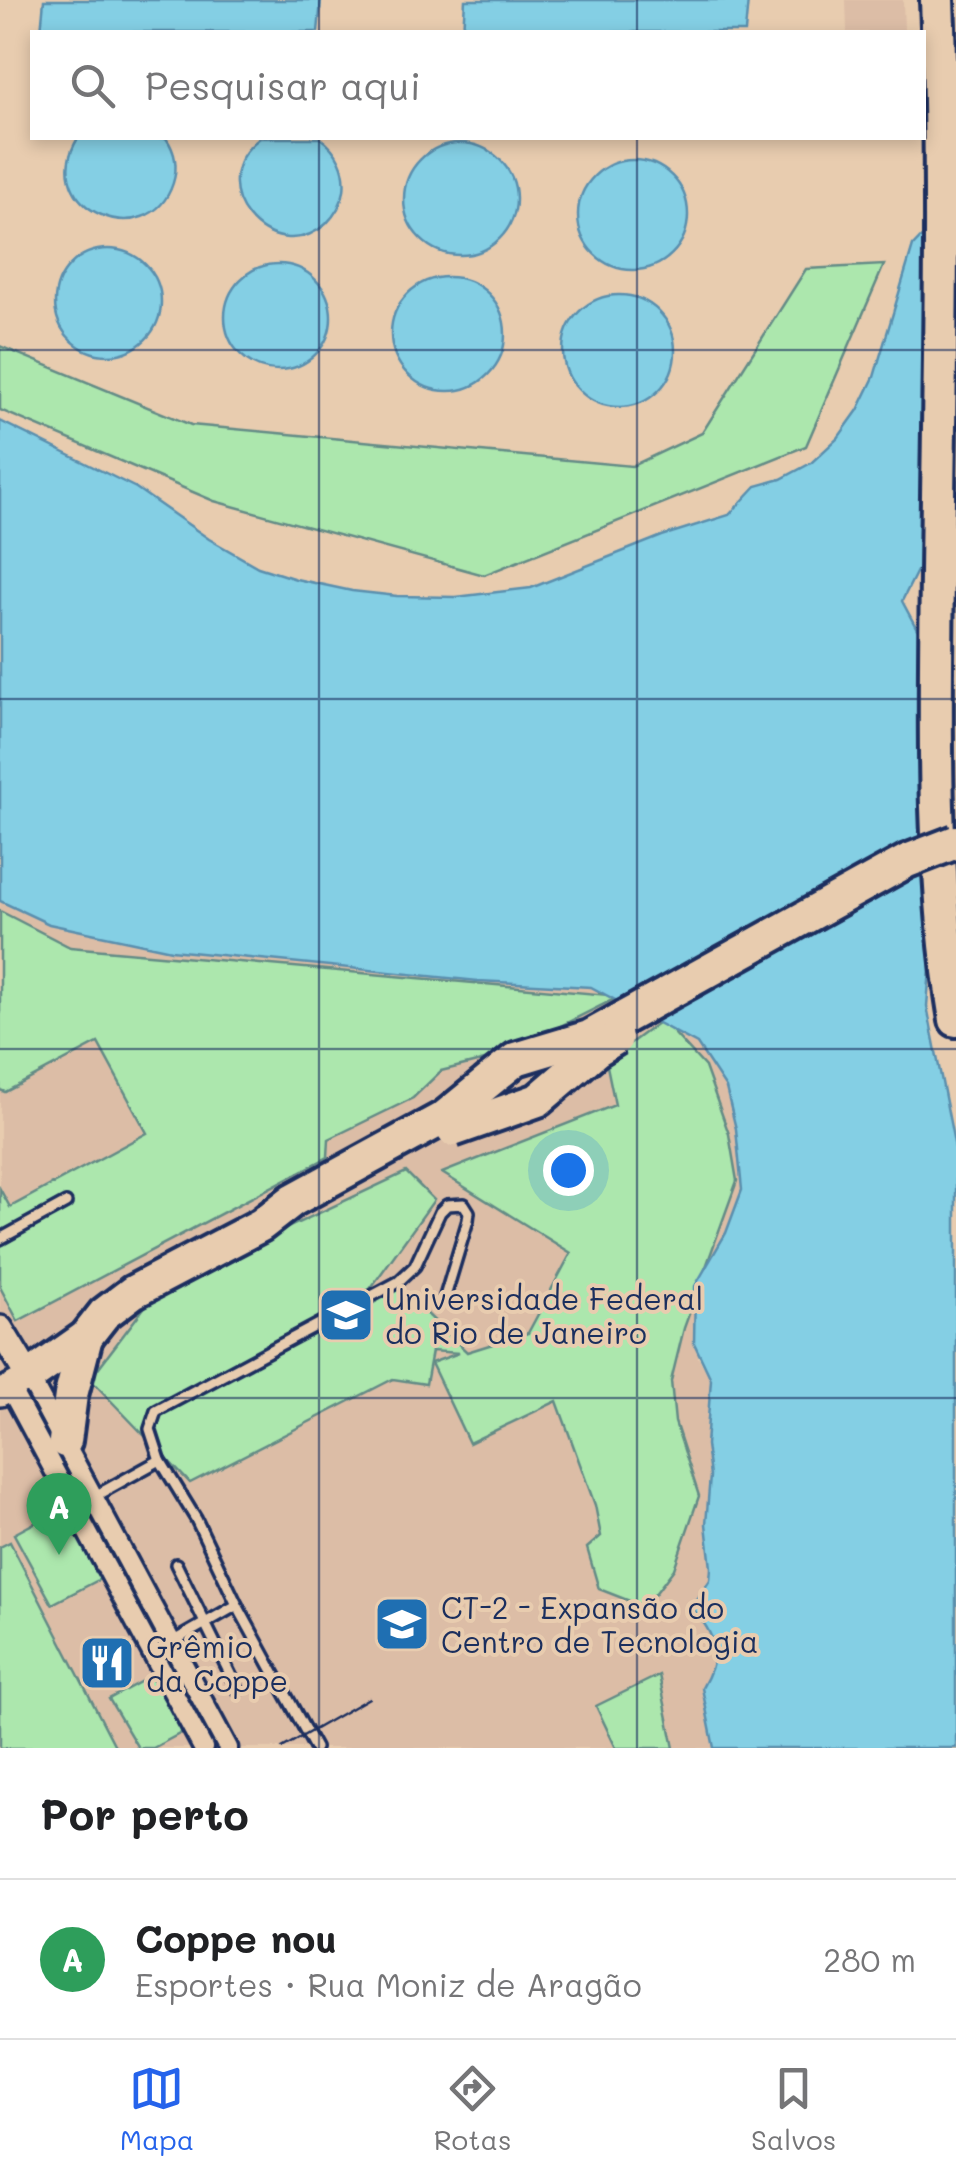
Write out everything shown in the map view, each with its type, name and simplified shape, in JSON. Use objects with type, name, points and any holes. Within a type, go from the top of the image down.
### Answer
[{"type":"highway","points":[[937,0],[942,121],[934,770],[949,975],[956,1020]]},
{"type":"highway","points":[[380,1161],[456,1110],[487,1080],[516,1060],[589,1036],[908,861],[956,843]]},
{"type":"highway","points":[[65,1441],[71,1395],[86,1337],[104,1314],[133,1292],[261,1225],[293,1200],[452,1130],[538,1100],[607,1043],[914,874],[956,843]]},
{"type":"highway","points":[[11,1373],[86,1337]]},
{"type":"street","points":[[0,1329],[11,1373],[202,1748]]},
{"type":"street","points":[[11,1373],[65,1441],[225,1742]]},
{"type":"lane","points":[[0,1239],[66,1203]]},
{"type":"lane","points":[[315,1748],[237,1605],[196,1519],[160,1460],[150,1429],[156,1410],[398,1282],[422,1254],[440,1212],[447,1205],[464,1204],[468,1220],[444,1300]]},
{"type":"lane","points":[[95,1496],[160,1460]]},
{"type":"lane","points":[[176,1564],[238,1690]]},
{"type":"lane","points":[[172,1642],[237,1605]]},
{"type":"lane","points":[[202,1748],[225,1742]]},
{"type":"shaded area","points":[[846,0],[903,0],[904,30],[847,30]]},
{"type":"shaded area","name":"Universidade Federal do Rio de Janeiro","points":[[0,901],[49,924],[171,950],[478,981],[591,987],[697,1044],[726,1088],[736,1129],[742,1190],[726,1233],[701,1271],[698,1357],[711,1379],[706,1524],[711,1580],[692,1607],[709,1629],[715,1646],[714,1667],[702,1688],[714,1748],[0,1748]]},
{"type":"green space","points":[[884,265],[806,446],[484,575],[214,501],[0,410],[0,346],[191,425],[632,466],[702,433],[806,269]]},
{"type":"green space","points":[[0,911],[70,947],[620,996],[501,1056],[441,1071],[413,1098],[329,1139],[328,1157],[18,1321],[0,1287],[0,1189],[10,1207],[147,1133],[98,1043],[5,1092],[0,1090]]},
{"type":"green space","points":[[662,1020],[705,1067],[729,1134],[737,1181],[684,1328],[671,1381],[675,1422],[699,1496],[674,1569],[645,1607],[599,1589],[587,1548],[601,1536],[595,1505],[557,1401],[469,1443],[431,1363],[459,1353],[432,1351],[426,1384],[393,1379],[190,1483],[90,1379],[150,1300],[270,1236],[406,1172],[434,1200],[360,1303],[401,1289],[467,1352],[528,1333],[571,1253],[442,1173],[615,1105],[606,1061]]},
{"type":"green space","points":[[66,1506],[104,1577],[52,1604],[14,1534]]},
{"type":"green space","points":[[10,1542],[116,1748],[0,1748],[0,1547]]},
{"type":"green space","points":[[659,1675],[674,1748],[616,1748],[596,1706]]},
{"type":"green space","points":[[151,1676],[183,1732],[153,1748],[138,1748],[109,1699]]},
{"type":"water","points":[[44,0],[321,0],[318,30],[41,30]]},
{"type":"water","points":[[465,0],[748,0],[745,30],[463,30]]},
{"type":"water","points":[[77,140],[167,140],[175,171],[173,183],[160,205],[142,217],[121,220],[100,215],[83,203],[71,185],[69,163]]},
{"type":"water","points":[[258,140],[322,140],[342,168],[345,183],[338,209],[326,224],[305,236],[284,237],[264,230],[249,217],[239,199],[236,178],[242,157]]},
{"type":"water","points":[[460,143],[482,147],[500,159],[512,177],[516,199],[512,221],[500,239],[482,251],[460,255],[438,251],[420,239],[408,221],[404,199],[408,177],[420,159],[438,147]]},
{"type":"water","points":[[633,160],[654,164],[672,176],[684,194],[688,215],[684,236],[672,254],[654,266],[633,270],[612,266],[594,254],[582,236],[578,215],[582,194],[594,176],[612,164]]},
{"type":"water","points":[[956,201],[956,536],[917,571],[902,601],[920,641],[921,834],[930,969],[927,1006],[956,1153],[956,1748],[714,1748],[702,1688],[713,1665],[714,1646],[692,1607],[710,1580],[711,1568],[706,1524],[710,1476],[706,1445],[711,1379],[694,1343],[695,1286],[726,1233],[742,1190],[736,1129],[726,1088],[697,1044],[591,987],[478,981],[171,950],[49,924],[0,901],[0,421],[136,488],[209,539],[258,567],[296,579],[397,596],[456,597],[531,588],[662,536],[729,515],[756,486],[781,479],[811,463],[838,438],[874,377],[913,246]]},
{"type":"water","points":[[108,249],[128,253],[145,265],[157,282],[161,302],[157,322],[145,339],[128,351],[108,355],[88,351],[71,339],[59,322],[55,302],[59,282],[71,265],[88,253]]},
{"type":"water","points":[[278,264],[298,268],[316,279],[327,297],[331,317],[327,337],[316,355],[298,366],[278,370],[258,366],[240,355],[229,337],[225,317],[229,297],[240,279],[258,268]]},
{"type":"water","points":[[448,277],[470,282],[488,294],[500,312],[505,334],[500,356],[488,374],[470,386],[448,391],[426,386],[408,374],[396,356],[391,334],[396,312],[408,294],[426,282]]},
{"type":"water","points":[[619,295],[641,299],[659,311],[671,329],[675,351],[671,373],[659,391],[641,403],[619,407],[597,403],[579,391],[567,373],[563,351],[567,329],[579,311],[597,299]]},
{"type":"tram line","points":[[282,1748],[369,1698]]},
{"type":"place","name":"Universidade Federal do Rio de Janeiro","points":[[346,1315]]},
{"type":"place","name":"Coppe nou","points":[[59,1555]]},
{"type":"place","name":"CT-2 - Expansão do Centro de Tecnologia","points":[[402,1624]]},
{"type":"place","name":"Grêmio da Coppe","points":[[107,1663]]}]
